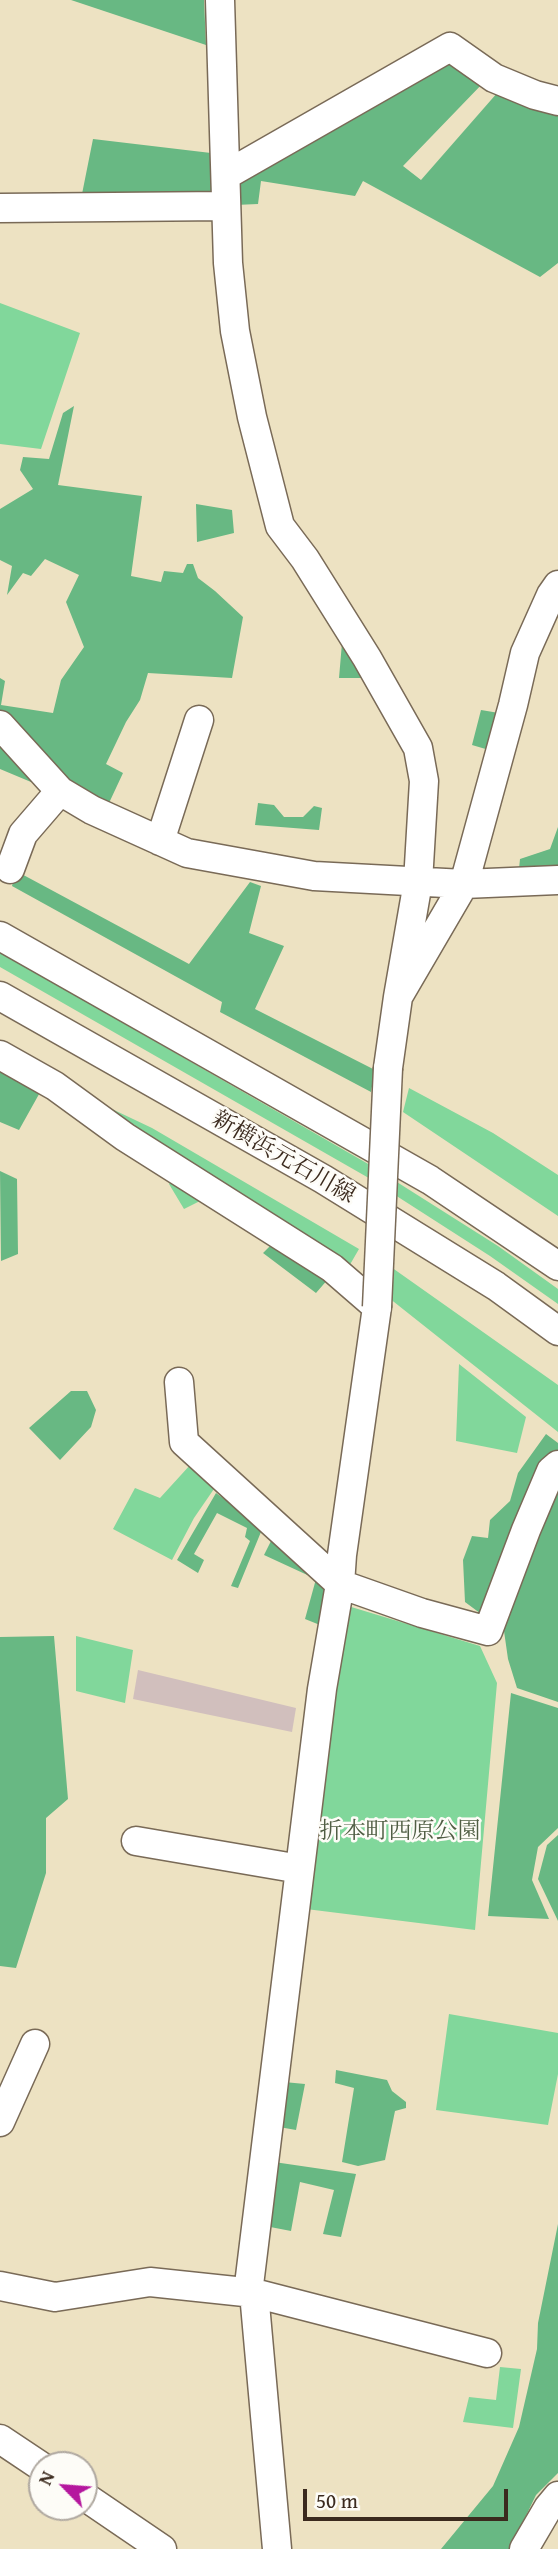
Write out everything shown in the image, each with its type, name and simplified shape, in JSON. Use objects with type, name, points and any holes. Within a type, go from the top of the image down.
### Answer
[{"type":"street","points":[[220,0],[228,262],[235,331],[252,417],[280,526],[305,559],[367,658],[418,748],[424,781],[418,882],[388,1068],[376,1307],[340,1584],[322,1689],[249,2285],[254,2293],[277,2549]]},
{"type":"street","points":[[226,175],[450,47],[494,78],[535,95],[558,101]]},
{"type":"street","points":[[0,208],[226,206]]},
{"type":"street","points":[[398,997],[464,884],[525,653],[558,585]]},
{"type":"street","points":[[160,841],[199,720]]},
{"type":"street","points":[[0,725],[60,791],[92,810],[187,853],[314,876],[464,884],[558,880]]},
{"type":"street","points":[[10,869],[23,834],[60,791]]},
{"type":"street","points":[[0,936],[430,1180],[558,1266]]},
{"type":"street","name":"新横浜元石川線","points":[[0,996],[323,1179],[496,1286],[558,1331]]},
{"type":"street","points":[[0,1055],[55,1086],[125,1137],[332,1268],[376,1307]]},
{"type":"street","points":[[178,1382],[184,1442],[340,1584],[422,1613],[488,1631],[555,1468]]},
{"type":"street","points":[[136,1841],[300,1869]]},
{"type":"street","points":[[0,2122],[36,2044]]},
{"type":"street","points":[[0,2286],[55,2297],[150,2282],[254,2293],[486,2353]]},
{"type":"street","points":[[0,2439],[28,2458]]},
{"type":"street","points":[[98,2506],[162,2549]]},
{"type":"street","points":[[524,2549],[555,2506]]},
{"type":"shaded area","points":[[138,1670],[296,1708],[292,1732],[133,1699]]},
{"type":"green space","points":[[71,0],[204,0],[206,45]]},
{"type":"green space","points":[[447,56],[485,81],[403,166],[421,180],[498,92],[558,109],[558,263],[540,277],[363,181],[355,196],[261,181],[258,204],[235,205],[233,181]]},
{"type":"green space","points":[[93,139],[211,153],[215,192],[82,194]]},
{"type":"green space","points":[[0,303],[80,333],[41,449],[0,444]]},
{"type":"green space","points":[[74,406],[58,485],[142,496],[131,576],[161,582],[164,571],[183,573],[187,564],[193,564],[198,578],[243,617],[232,678],[148,673],[140,700],[106,764],[123,773],[109,803],[64,788],[0,715],[0,678],[5,681],[1,705],[53,713],[61,680],[84,647],[66,602],[79,575],[45,559],[31,576],[23,573],[7,595],[12,566],[0,560],[0,509],[33,489],[20,470],[23,457],[49,459],[63,413]]},
{"type":"green space","points":[[196,504],[232,510],[234,533],[197,542]]},
{"type":"green space","points":[[342,643],[364,678],[339,678]]},
{"type":"green space","points":[[481,710],[499,713],[489,750],[472,745]]},
{"type":"green space","points":[[0,734],[35,776],[31,782],[0,769]]},
{"type":"green space","points":[[258,803],[274,805],[284,817],[303,817],[314,806],[322,808],[319,830],[255,825]]},
{"type":"green space","points":[[558,827],[558,867],[519,869],[520,859],[550,849]]},
{"type":"green space","points":[[16,871],[189,964],[250,882],[261,886],[249,933],[284,946],[255,1009],[375,1070],[371,1092],[220,1012],[222,1002],[12,886]]},
{"type":"green space","points":[[0,952],[370,1165],[498,1246],[558,1289],[558,1304],[490,1256],[367,1177],[0,967]]},
{"type":"green space","points":[[0,1066],[43,1087],[19,1130],[0,1122]]},
{"type":"green space","points":[[409,1088],[493,1133],[558,1175],[558,1216],[403,1112]]},
{"type":"green space","points":[[95,1101],[152,1128],[359,1249],[348,1268]]},
{"type":"green space","points":[[0,1171],[17,1179],[18,1254],[1,1261]]},
{"type":"green space","points":[[173,1178],[202,1200],[184,1209],[169,1184]]},
{"type":"green space","points":[[274,1242],[329,1278],[316,1293],[263,1253]]},
{"type":"green space","points":[[391,1267],[558,1385],[558,1432],[389,1298]]},
{"type":"green space","points":[[459,1364],[526,1417],[517,1453],[456,1441]]},
{"type":"green space","points":[[71,1391],[87,1391],[96,1410],[91,1427],[60,1460],[29,1428]]},
{"type":"green space","points":[[546,1434],[558,1443],[558,1702],[517,1688],[508,1659],[504,1631],[465,1602],[463,1560],[472,1536],[488,1538],[490,1520],[510,1501],[518,1473]]},
{"type":"green space","points":[[191,1464],[216,1486],[194,1518],[172,1560],[113,1529],[135,1488],[160,1498]]},
{"type":"green space","points":[[216,1493],[263,1527],[238,1588],[231,1586],[250,1541],[245,1537],[247,1528],[217,1513],[194,1554],[204,1560],[198,1573],[177,1560]]},
{"type":"green space","points":[[273,1537],[328,1583],[320,1625],[305,1619],[316,1579],[264,1555]]},
{"type":"green space","name":"折本町西原公園","points":[[348,1606],[480,1646],[497,1683],[475,1930],[306,1909]]},
{"type":"green space","points":[[54,1636],[68,1799],[46,1818],[46,1873],[16,1968],[0,1966],[0,1637]]},
{"type":"green space","points":[[76,1636],[133,1650],[125,1703],[76,1691]]},
{"type":"green space","points":[[511,1693],[558,1708],[558,1828],[538,1847],[532,1880],[549,1919],[488,1916]]},
{"type":"green space","points":[[558,1835],[558,1921],[538,1879],[547,1845]]},
{"type":"green space","points":[[449,2014],[558,2033],[558,2074],[548,2125],[436,2110]]},
{"type":"green space","points":[[336,2070],[387,2080],[392,2091],[406,2102],[406,2108],[395,2111],[385,2160],[358,2166],[342,2162],[354,2088],[335,2083]]},
{"type":"green space","points":[[284,2082],[305,2084],[296,2130],[279,2127]]},
{"type":"green space","points":[[274,2162],[356,2174],[341,2237],[323,2234],[334,2190],[300,2182],[291,2231],[265,2226]]},
{"type":"green space","points":[[558,2224],[558,2473],[536,2495],[510,2549],[441,2549],[493,2486],[519,2427],[537,2349],[538,2323]]},
{"type":"green space","points":[[500,2367],[521,2369],[513,2428],[463,2422],[469,2397],[496,2400]]}]
